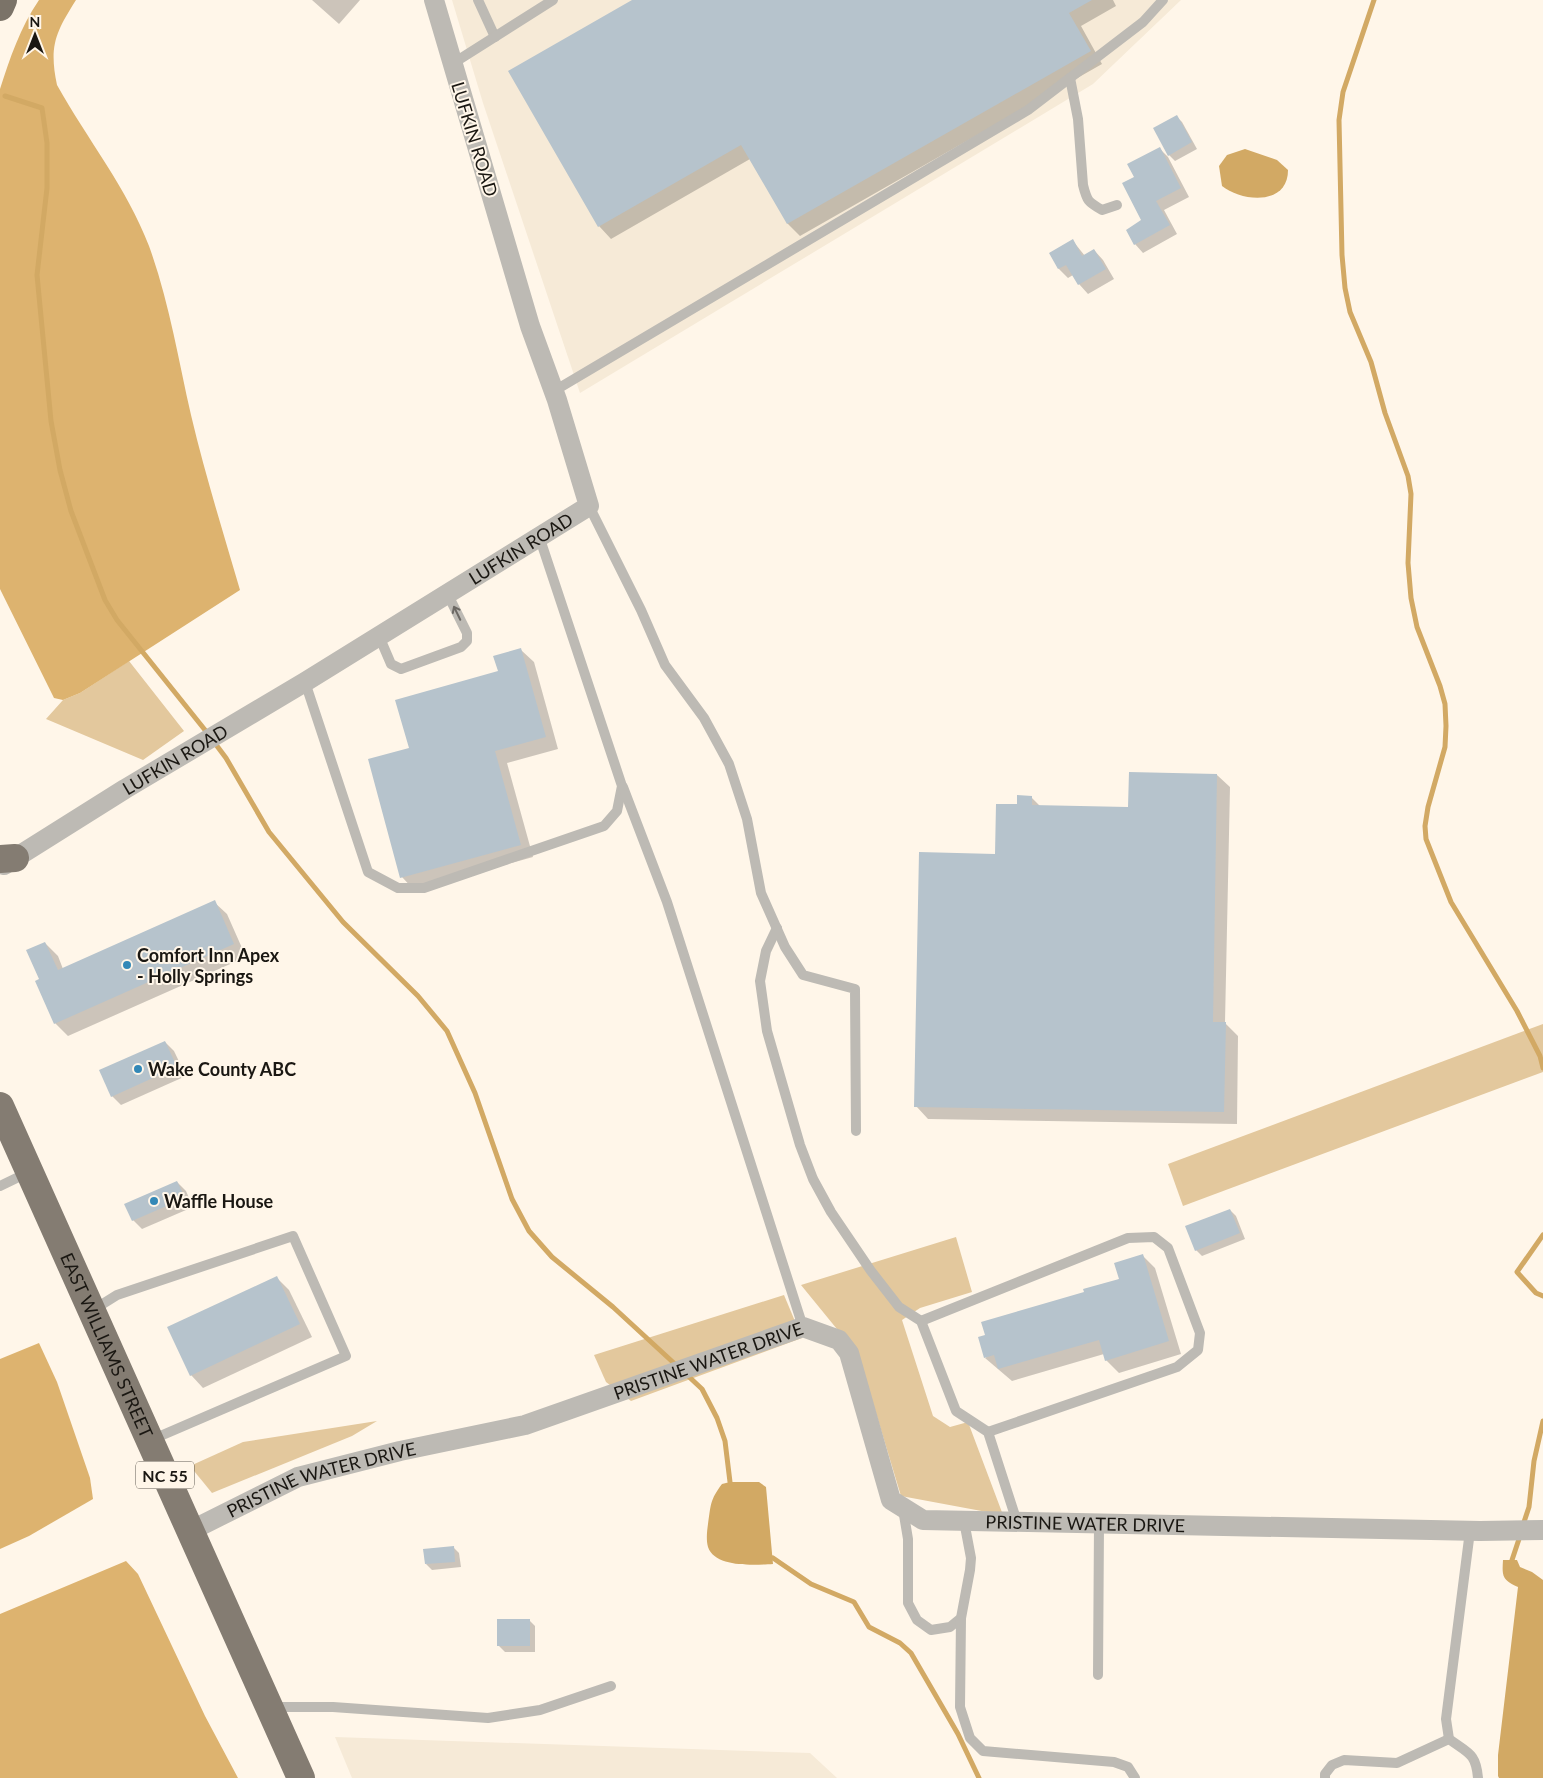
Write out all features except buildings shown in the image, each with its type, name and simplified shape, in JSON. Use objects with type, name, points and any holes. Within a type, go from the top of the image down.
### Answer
[{"type":"highway","points":[[0,7],[3,0]]},
{"type":"highway","name":"EAST WILLIAMS STREET","points":[[0,1106],[301,1778]]},
{"type":"street","name":"LUFKIN ROAD","points":[[5,861],[305,682],[589,506],[554,391],[530,326],[434,0]]},
{"type":"street","name":"PRISTINE WATER DRIVE","points":[[190,1531],[298,1477],[400,1451],[525,1425],[803,1327],[839,1340],[849,1354],[890,1500],[923,1520],[1475,1531],[1541,1530]]},
{"type":"lane","points":[[478,0],[495,37]]},
{"type":"lane","points":[[452,64],[553,0]]},
{"type":"lane","points":[[554,391],[1028,110],[1143,22],[1163,0]]},
{"type":"lane","points":[[1070,78],[1078,119],[1085,193],[1090,203],[1102,210],[1117,205]]},
{"type":"lane","points":[[589,506],[641,610],[665,666],[704,718],[729,764],[747,819],[761,893],[786,947],[803,975],[855,989],[856,1131]]},
{"type":"lane","points":[[539,536],[622,786],[667,902],[803,1327]]},
{"type":"lane","points":[[379,636],[391,664],[401,669],[461,647],[467,642],[467,633],[447,593]]},
{"type":"lane","points":[[305,682],[368,872],[398,888],[424,888],[604,826],[617,811],[622,786]]},
{"type":"lane","points":[[777,928],[766,951],[760,980],[768,1031],[800,1145],[817,1188],[866,1263],[899,1306],[921,1321],[956,1411],[988,1432],[1017,1522]]},
{"type":"lane","points":[[0,1186],[29,1171]]},
{"type":"lane","points":[[92,1311],[117,1295],[293,1236],[297,1244],[346,1356],[150,1441]]},
{"type":"lane","points":[[921,1321],[1128,1238],[1154,1237],[1168,1248],[1200,1333],[1198,1350],[1177,1367],[988,1432]]},
{"type":"lane","points":[[903,1508],[908,1539],[908,1603],[917,1620],[931,1630],[950,1627],[961,1618]]},
{"type":"lane","points":[[964,1521],[971,1558],[961,1618],[960,1707],[970,1738],[982,1751],[1114,1762],[1128,1766],[1135,1778]]},
{"type":"lane","points":[[1098,1675],[1099,1524]]},
{"type":"lane","points":[[1475,1531],[1446,1718],[1449,1739],[1471,1754],[1477,1765],[1478,1778]]},
{"type":"lane","points":[[270,1707],[333,1706],[488,1718],[540,1710],[611,1686]]},
{"type":"lane","points":[[1326,1778],[1325,1774],[1332,1765],[1344,1760],[1397,1763],[1449,1739]]},
{"type":"shaded area","points":[[39,0],[76,0],[63,22],[56,41],[54,60],[57,85],[130,204],[149,246],[168,309],[202,459],[240,590],[80,693],[63,700],[54,698],[0,589],[0,89],[21,32]]},
{"type":"shaded area","points":[[452,0],[1181,0],[1093,84],[580,393],[483,103]]},
{"type":"shaded area","points":[[1245,149],[1277,160],[1288,170],[1286,182],[1280,190],[1263,198],[1241,195],[1222,186],[1219,166],[1227,155]]},
{"type":"shaded area","points":[[129,661],[184,731],[143,760],[46,719],[63,700],[80,693]]},
{"type":"shaded area","points":[[1543,1024],[1543,1072],[1183,1206],[1168,1164]]},
{"type":"shaded area","points":[[956,1237],[972,1292],[920,1308],[902,1320],[933,1416],[950,1427],[968,1422],[1003,1515],[901,1496],[857,1350],[841,1334],[801,1285]]},
{"type":"shaded area","points":[[784,1295],[802,1338],[631,1401],[606,1382],[594,1355]]},
{"type":"shaded area","points":[[39,1343],[57,1382],[90,1478],[93,1499],[29,1536],[0,1549],[0,1359]]},
{"type":"shaded area","points":[[377,1421],[352,1436],[212,1493],[190,1466],[243,1442]]},
{"type":"shaded area","points":[[730,1482],[759,1482],[766,1487],[773,1564],[746,1565],[727,1562],[712,1554],[708,1547],[707,1533],[712,1502],[722,1484]]},
{"type":"shaded area","points":[[1503,1560],[1517,1560],[1520,1567],[1532,1572],[1543,1580],[1543,1778],[1499,1778],[1498,1776],[1498,1755],[1518,1587],[1504,1577]]},
{"type":"shaded area","points":[[126,1561],[138,1574],[205,1716],[238,1778],[0,1778],[0,1614]]},
{"type":"shaded area","points":[[335,1737],[810,1753],[837,1778],[352,1778]]},
{"type":"waterway","points":[[1374,0],[1343,92],[1339,120],[1342,255],[1345,288],[1350,312],[1371,362],[1385,413],[1408,476],[1411,494],[1408,563],[1411,598],[1417,627],[1445,704],[1445,747],[1428,807],[1425,826],[1426,839],[1451,902],[1517,1011],[1540,1056],[1543,1068]]},
{"type":"waterway","points":[[5,96],[42,108],[47,143],[47,188],[37,275],[51,421],[60,470],[71,511],[105,600],[117,620],[209,735]]},
{"type":"waterway","points":[[214,742],[226,758],[269,832],[343,922],[418,996],[447,1031],[475,1093],[512,1199],[529,1231],[552,1257],[613,1307],[676,1365]]},
{"type":"waterway","points":[[1543,1235],[1517,1272],[1536,1293],[1543,1296]]},
{"type":"waterway","points":[[686,1374],[702,1389],[717,1418],[725,1441],[730,1482]]},
{"type":"waterway","points":[[1523,1525],[1529,1507],[1534,1461],[1543,1421]]},
{"type":"waterway","points":[[1514,1566],[1512,1560],[1520,1536]]},
{"type":"waterway","points":[[773,1558],[811,1584],[854,1602],[869,1627],[900,1643],[911,1653],[958,1734],[979,1778]]},
{"type":"place","name":"Comfort Inn Apex - Holly Springs","points":[[127,965]]},
{"type":"place","name":"Wake County ABC","points":[[138,1069]]},
{"type":"place","name":"Waffle House","points":[[154,1201]]}]
